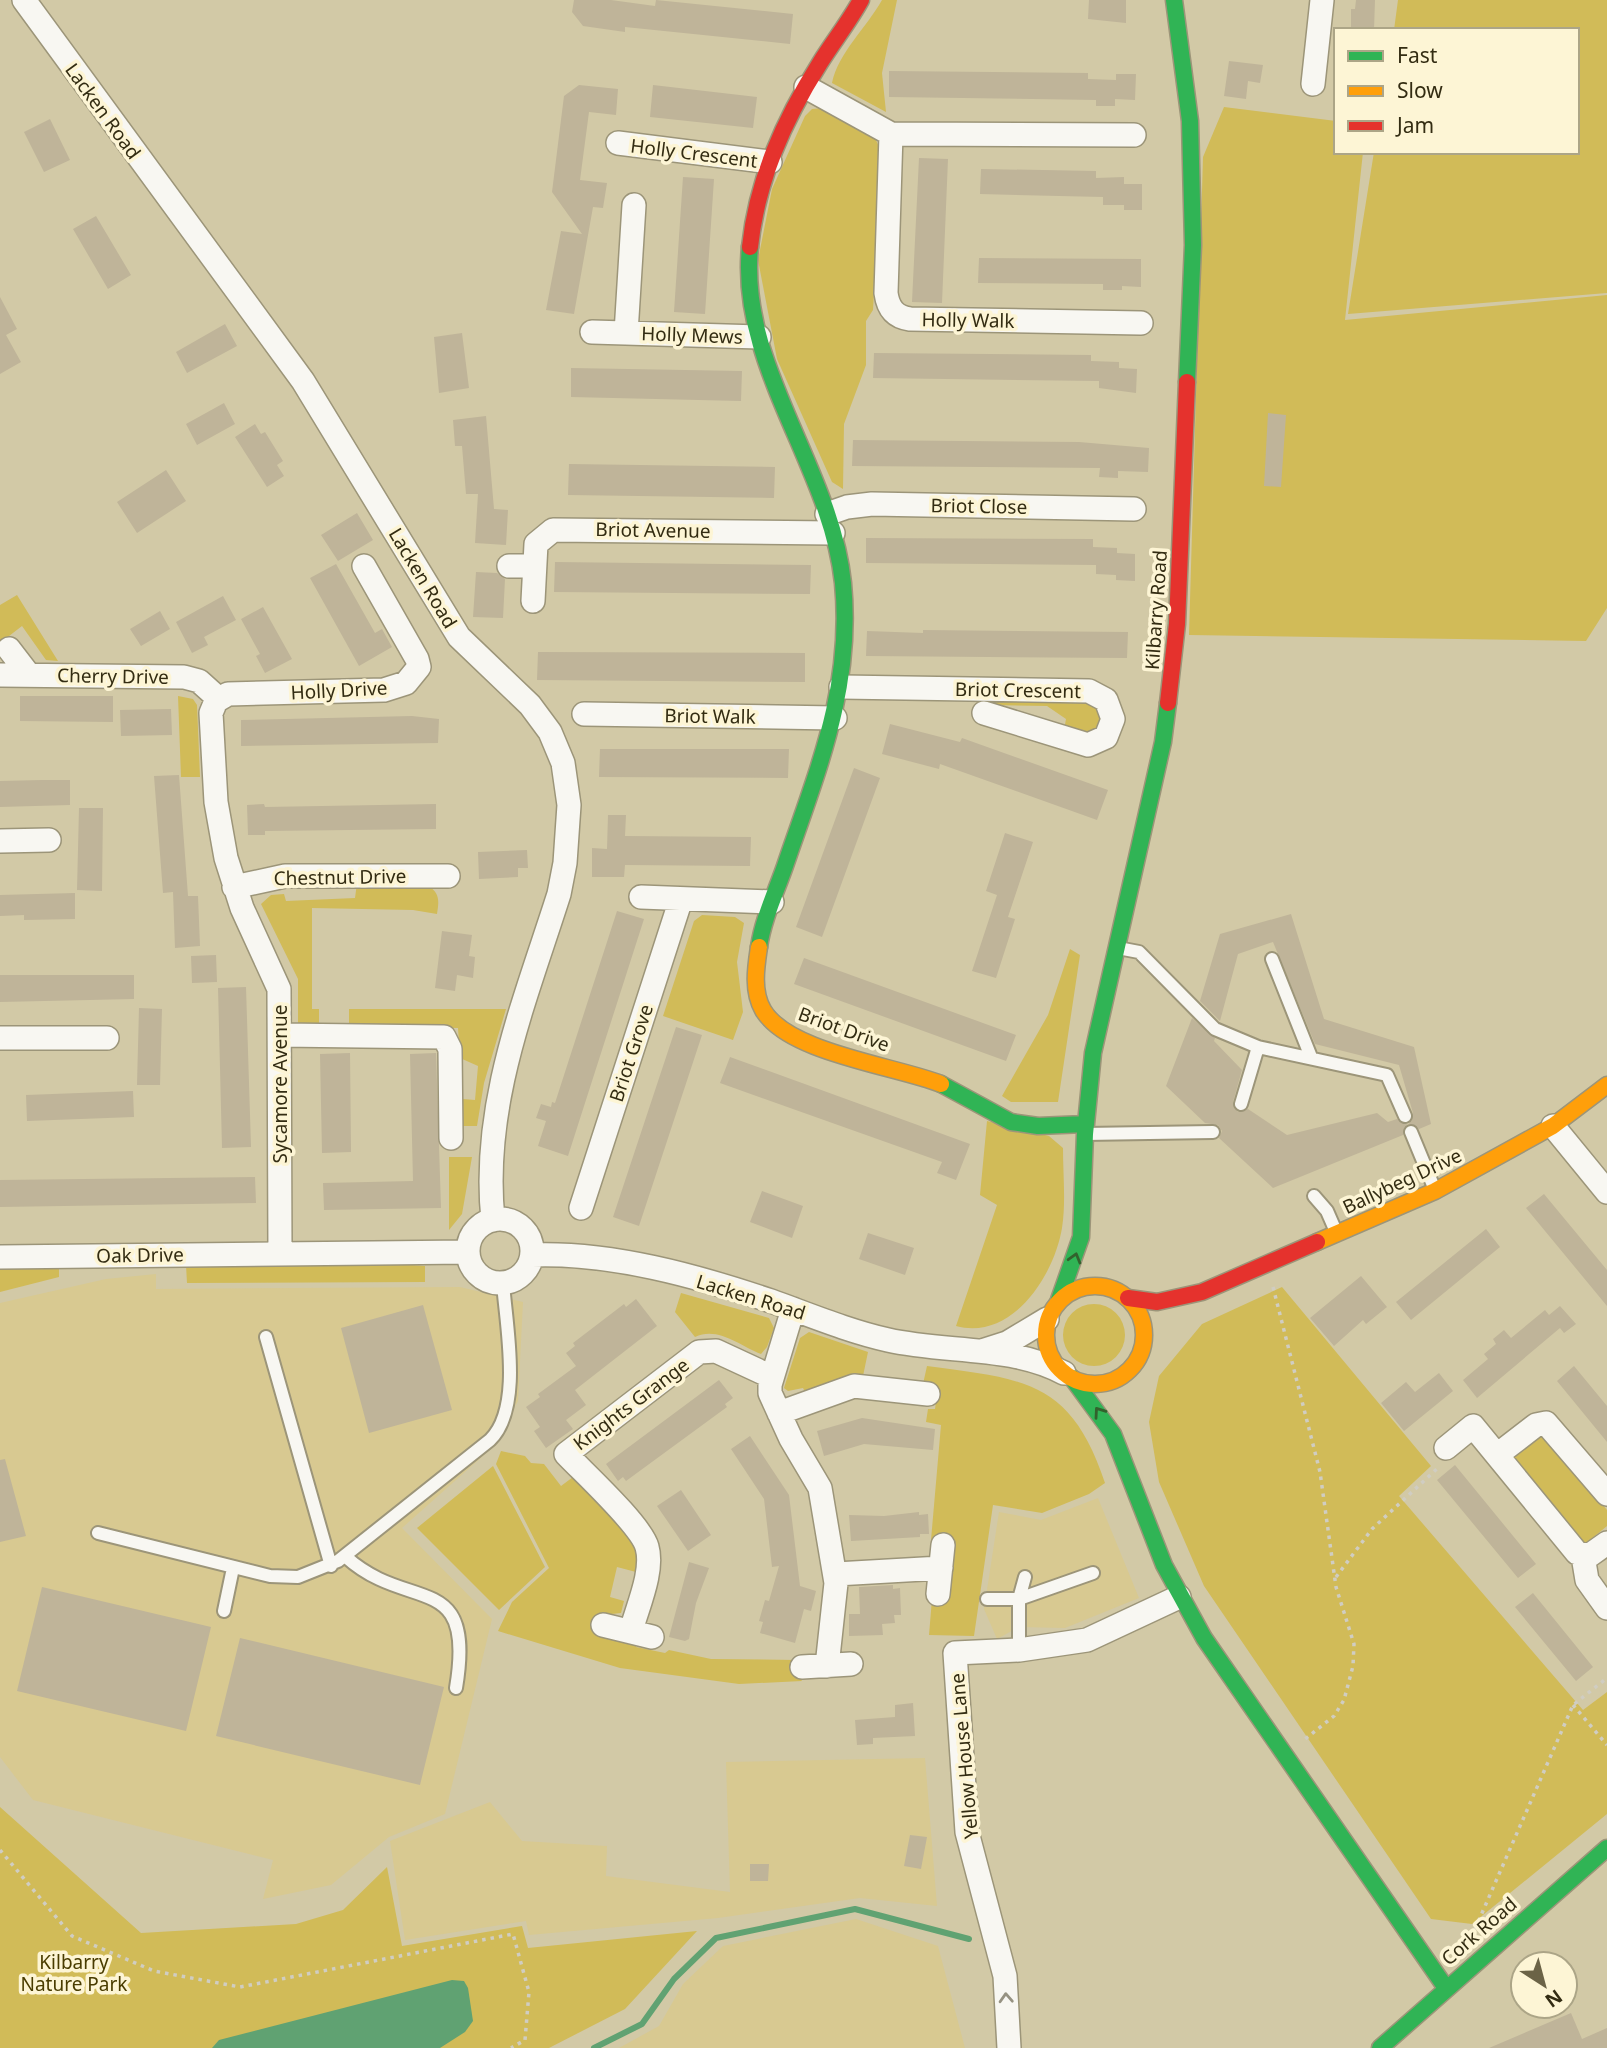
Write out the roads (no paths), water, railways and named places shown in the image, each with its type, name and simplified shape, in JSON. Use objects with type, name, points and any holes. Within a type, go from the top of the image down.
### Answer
[{"type":"street","name":"Lacken Road","points":[[24,0],[311,393],[459,637],[530,705],[550,732],[557,748],[569,805],[565,863],[559,894],[502,1073],[490,1168],[494,1220]]},
{"type":"street","points":[[759,337],[750,285],[749,249],[753,216],[770,162],[806,87],[861,0]]},
{"type":"street","name":"Kilbarry Road","points":[[1053,1310],[1076,1257],[1083,1215],[1085,1129],[1093,1053],[1114,947],[1163,742],[1178,611],[1193,244],[1190,121],[1174,0]]},
{"type":"street","points":[[1312,84],[1322,0]]},
{"type":"street","points":[[806,87],[891,134],[1134,135]]},
{"type":"street","name":"Holly Walk","points":[[891,134],[886,293],[894,313],[910,319],[1141,323]]},
{"type":"street","name":"Holly Crescent","points":[[618,143],[770,162]]},
{"type":"street","name":"Holly Mews","points":[[626,333],[634,205]]},
{"type":"street","name":"Holly Mews","points":[[592,332],[759,337]]},
{"type":"street","name":"Briot Drive","points":[[759,337],[773,383],[830,523],[844,605],[841,687],[835,718],[760,940],[756,969],[760,1004],[774,1023],[845,1056],[944,1085],[1005,1121],[1085,1129]]},
{"type":"street","name":"Briot Close","points":[[830,523],[846,507],[872,504],[1134,509]]},
{"type":"street","name":"Briot Avenue","points":[[533,601],[537,541],[549,531],[830,523]]},
{"type":"street","name":"Holly Drive","points":[[219,699],[237,693],[384,690],[414,678],[419,667],[417,659],[364,566]]},
{"type":"street","points":[[509,566],[534,566]]},
{"type":"street","points":[[9,649],[29,675]]},
{"type":"street","name":"Cherry Drive","points":[[0,675],[184,677],[199,681],[219,699]]},
{"type":"street","name":"Briot Crescent","points":[[841,687],[1089,691],[1106,700],[1113,719],[1106,737],[1088,745],[984,713]]},
{"type":"street","name":"Sycamore Avenue","points":[[219,699],[211,713],[216,802],[223,845],[234,887],[277,981],[280,1035],[280,1254]]},
{"type":"street","name":"Briot Walk","points":[[584,714],[835,718]]},
{"type":"street","points":[[0,841],[49,840]]},
{"type":"street","name":"Chestnut Drive","points":[[234,887],[285,876],[448,876]]},
{"type":"street","points":[[641,897],[772,902]]},
{"type":"street","name":"Briot Grove","points":[[581,1208],[681,899]]},
{"type":"street","points":[[280,1035],[444,1037],[450,1049],[451,1138]]},
{"type":"street","points":[[0,1038],[107,1038]]},
{"type":"street","name":"Ballybeg Drive","points":[[1202,1292],[1435,1191],[1553,1126],[1607,1085]]},
{"type":"street","points":[[1553,1126],[1607,1192]]},
{"type":"street","name":"Kilbarry Road","points":[[1083,1215],[1092,1244]]},
{"type":"street","points":[[494,1220],[513,1222],[522,1228],[532,1245],[532,1255],[525,1272],[503,1283],[482,1278],[470,1262],[468,1252],[478,1228],[494,1220]]},
{"type":"street","points":[[280,1254],[468,1252]]},
{"type":"street","name":"Oak Drive","points":[[0,1257],[280,1254]]},
{"type":"street","name":"Lacken Road","points":[[532,1255],[579,1256],[650,1269],[734,1289],[885,1339],[1029,1360],[1068,1376]]},
{"type":"street","points":[[1104,1270],[1143,1324],[1138,1357],[1125,1393]]},
{"type":"street","points":[[1202,1292],[1157,1302],[1091,1285],[1068,1293],[1053,1310],[1048,1352],[1097,1408],[1120,1450],[1143,1517],[1179,1597],[1282,1755],[1446,1988]]},
{"type":"street","points":[[1068,1376],[1102,1384],[1123,1375],[1163,1320],[1202,1292]]},
{"type":"street","points":[[793,1309],[772,1377],[770,1393],[820,1488],[836,1574],[827,1665]]},
{"type":"street","name":"Lacken Road","points":[[968,1352],[1007,1343],[1053,1310]]},
{"type":"street","name":"Knights Grange","points":[[603,1625],[642,1634],[647,1546],[636,1529],[566,1454],[699,1352],[716,1351],[772,1377]]},
{"type":"street","points":[[779,1413],[854,1386],[928,1394]]},
{"type":"street","points":[[1120,1417],[1120,1450]]},
{"type":"street","points":[[1497,1455],[1536,1425],[1546,1423],[1607,1494]]},
{"type":"street","points":[[1446,1448],[1473,1426],[1569,1544],[1583,1556],[1587,1580],[1607,1608]]},
{"type":"street","points":[[1583,1556],[1594,1553],[1607,1543]]},
{"type":"street","points":[[938,1594],[943,1545]]},
{"type":"street","points":[[836,1574],[940,1569]]},
{"type":"street","name":"Yellow House Lane","points":[[1009,2048],[1005,1976],[967,1832],[955,1653],[1018,1650],[1087,1640],[1179,1597]]},
{"type":"street","points":[[802,1667],[851,1664]]},
{"type":"street","name":"Cork Road","points":[[1380,2048],[1607,1848]]},
{"type":"lane","points":[[1114,947],[1139,952],[1215,1029],[1258,1047],[1387,1075],[1405,1116]]},
{"type":"lane","points":[[1272,959],[1311,1057]]},
{"type":"lane","points":[[1241,1104],[1258,1047]]},
{"type":"lane","points":[[1085,1129],[1213,1132]]},
{"type":"lane","points":[[1411,1132],[1435,1191]]},
{"type":"lane","points":[[1314,1196],[1326,1211],[1337,1234]]},
{"type":"lane","points":[[98,1533],[233,1568],[288,1577],[331,1566],[346,1557],[490,1440],[504,1423],[509,1401],[503,1283]]},
{"type":"lane","points":[[266,1337],[331,1566]]},
{"type":"lane","points":[[346,1557],[369,1574],[435,1600],[448,1610],[461,1638],[456,1688]]},
{"type":"lane","points":[[224,1611],[233,1568]]},
{"type":"lane","points":[[986,1599],[1019,1599],[1093,1573]]},
{"type":"lane","points":[[1018,1650],[1019,1599],[1026,1577]]},
{"type":"waterway","points":[[594,2048],[642,2024],[674,1979],[716,1938],[855,1909],[969,1939]]},
{"type":"park label","name":"Kilbarry Nature Park","points":[[74,1973]]}]
